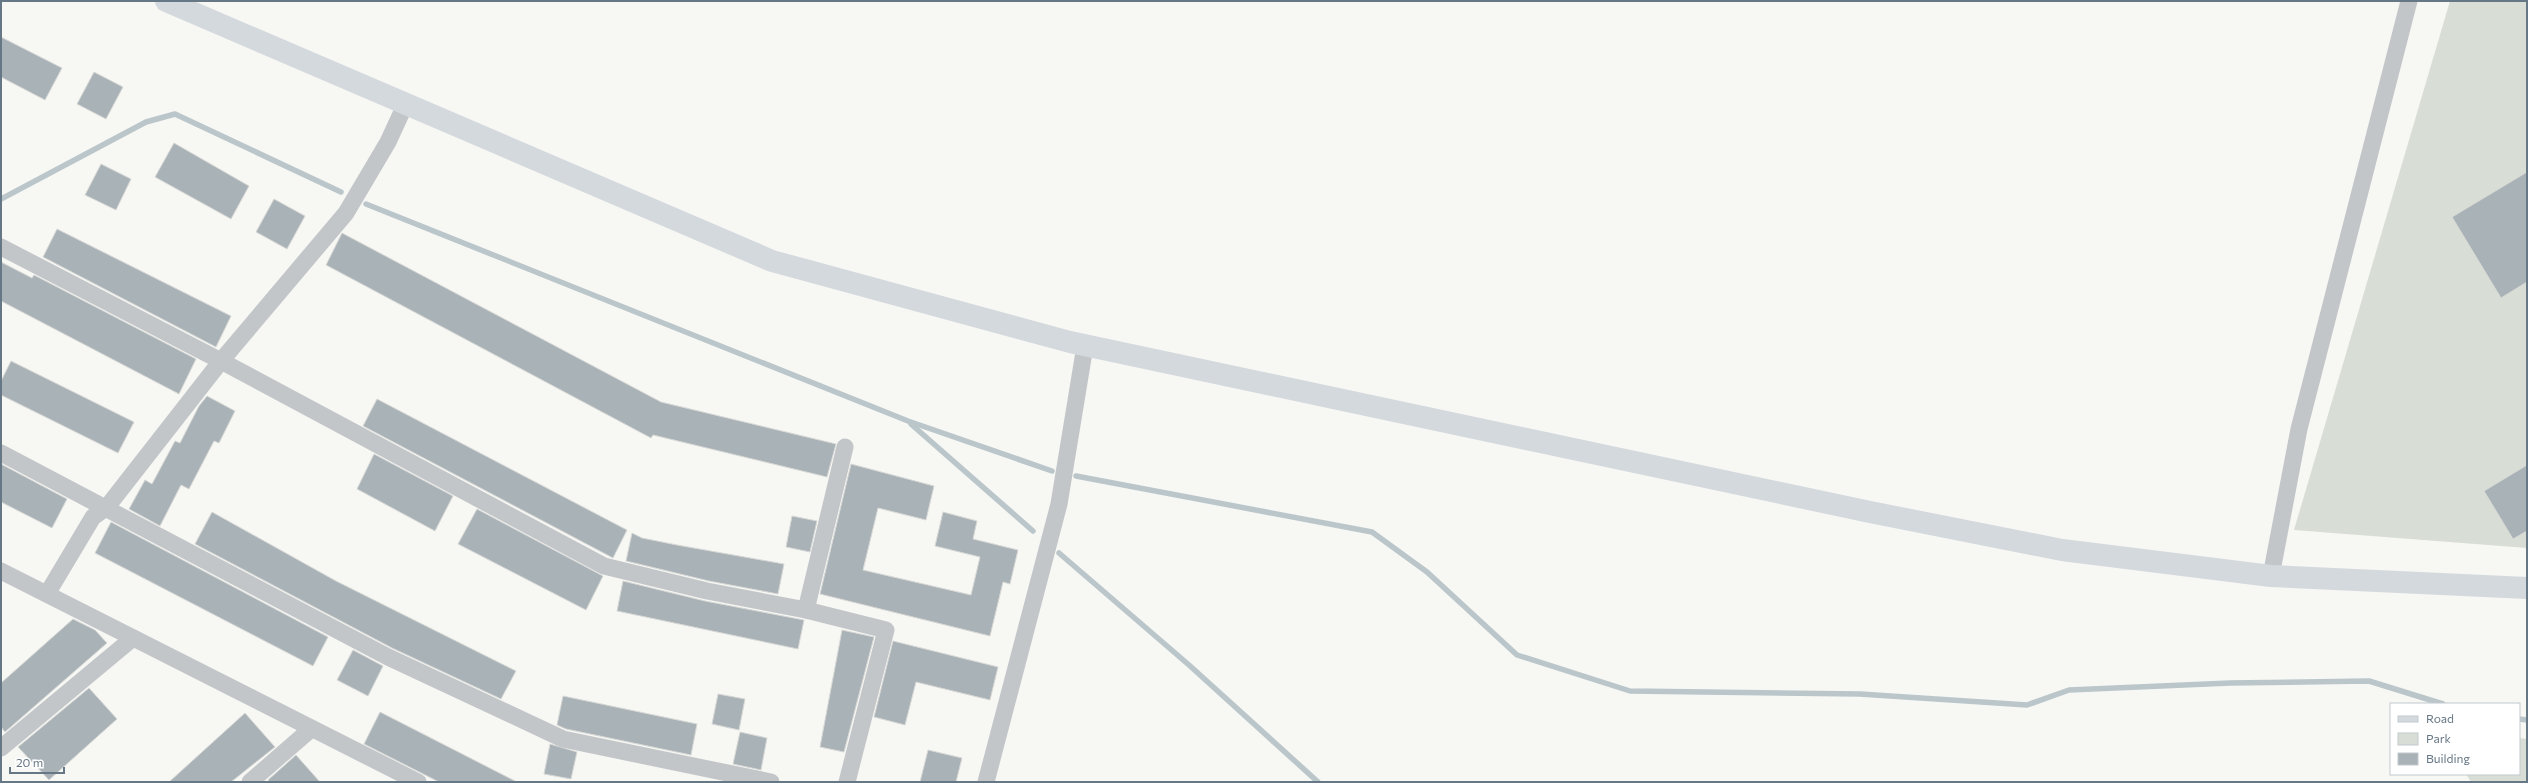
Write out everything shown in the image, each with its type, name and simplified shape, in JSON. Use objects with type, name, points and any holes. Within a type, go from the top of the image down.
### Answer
[{"type":"main road","points":[[166,1],[772,261],[1085,346],[1862,510],[2062,550],[2271,576],[2527,588]]},
{"type":"street","points":[[2271,576],[2299,429],[2409,1]]},
{"type":"street","points":[[47,594],[93,517],[107,507],[221,361],[346,213],[388,142],[406,103]]},
{"type":"street","points":[[1,247],[221,361],[604,566],[707,591],[806,610],[886,630],[847,782]]},
{"type":"street","points":[[986,782],[1059,504],[1085,346]]},
{"type":"street","points":[[806,610],[845,447]]},
{"type":"street","points":[[1,452],[388,656],[563,739],[771,782]]},
{"type":"street","points":[[1,571],[418,782]]},
{"type":"street","points":[[1,748],[133,638]]},
{"type":"street","points":[[250,782],[311,729]]},
{"type":"green space","points":[[2450,1],[2527,1],[2527,548],[2294,530]]},
{"type":"green space","points":[[2520,738],[2527,739],[2527,782],[2471,782],[2467,775],[2520,775]]},
{"type":"building","points":[[1,37],[62,68],[45,100],[1,77]]},
{"type":"building","points":[[94,72],[123,87],[106,119],[77,104]]},
{"type":"building","points":[[174,143],[249,186],[231,219],[155,177]]},
{"type":"building","points":[[101,164],[131,179],[116,210],[85,195]]},
{"type":"building","points":[[2527,172],[2527,282],[2501,298],[2452,217]]},
{"type":"building","points":[[274,199],[305,216],[287,249],[256,232]]},
{"type":"building","points":[[57,229],[231,316],[216,347],[43,257]]},
{"type":"building","points":[[342,233],[661,402],[836,444],[827,477],[653,435],[651,438],[326,265]]},
{"type":"building","points":[[1,262],[32,278],[34,275],[196,359],[179,394],[1,301]]},
{"type":"building","points":[[11,361],[134,422],[118,453],[1,395],[1,381]]},
{"type":"building","points":[[207,396],[235,411],[219,443],[214,441],[189,489],[181,485],[160,526],[129,509],[145,480],[152,484],[175,441],[180,443],[199,406]]},
{"type":"building","points":[[377,399],[627,530],[613,558],[363,426]]},
{"type":"building","points":[[374,454],[453,496],[435,531],[357,489]]},
{"type":"building","points":[[1,464],[67,499],[52,528],[1,502]]},
{"type":"building","points":[[851,464],[934,486],[926,520],[878,508],[863,570],[971,595],[980,557],[935,546],[943,512],[977,521],[973,539],[1018,550],[1010,584],[1003,582],[990,636],[820,594]]},
{"type":"building","points":[[2527,465],[2527,531],[2513,539],[2484,491]]},
{"type":"building","points":[[477,509],[603,576],[586,610],[458,544]]},
{"type":"building","points":[[212,512],[336,581],[516,671],[501,699],[392,648],[195,544]]},
{"type":"building","points":[[792,516],[817,521],[810,552],[786,547]]},
{"type":"building","points":[[111,522],[328,637],[313,666],[95,553]]},
{"type":"building","points":[[632,533],[642,538],[784,564],[778,594],[709,581],[626,561]]},
{"type":"building","points":[[623,581],[705,601],[804,620],[798,649],[617,611]]},
{"type":"building","points":[[73,619],[95,630],[107,643],[5,732],[1,727],[1,683]]},
{"type":"building","points":[[842,630],[874,637],[844,752],[820,747]]},
{"type":"building","points":[[893,641],[998,667],[990,700],[916,682],[905,725],[874,717]]},
{"type":"building","points":[[353,650],[383,666],[368,696],[337,680]]},
{"type":"building","points":[[89,688],[117,719],[49,780],[18,747]]},
{"type":"building","points":[[718,694],[745,699],[739,730],[712,724]]},
{"type":"building","points":[[563,696],[697,724],[691,755],[566,729],[557,725]]},
{"type":"building","points":[[380,712],[517,782],[439,782],[364,744]]},
{"type":"building","points":[[245,713],[275,747],[231,782],[169,782]]},
{"type":"building","points":[[740,732],[767,738],[761,770],[733,764]]},
{"type":"building","points":[[550,744],[577,752],[571,779],[544,774]]},
{"type":"building","points":[[928,750],[962,758],[956,782],[920,782]]},
{"type":"building","points":[[296,755],[320,782],[270,782],[268,780]]},
{"type":"waterway","points":[[1,199],[146,122],[175,114],[341,192]]},
{"type":"waterway","points":[[366,204],[908,421],[1052,471]]},
{"type":"waterway","points":[[911,424],[1033,531]]},
{"type":"waterway","points":[[1076,476],[1372,532],[1427,572],[1517,655],[1630,691],[1860,694],[2027,705],[2069,690],[2230,683],[2369,681],[2440,703]]},
{"type":"waterway","points":[[1059,553],[1189,665],[1318,782]]},
{"type":"waterway","points":[[2520,719],[2527,720]]}]
